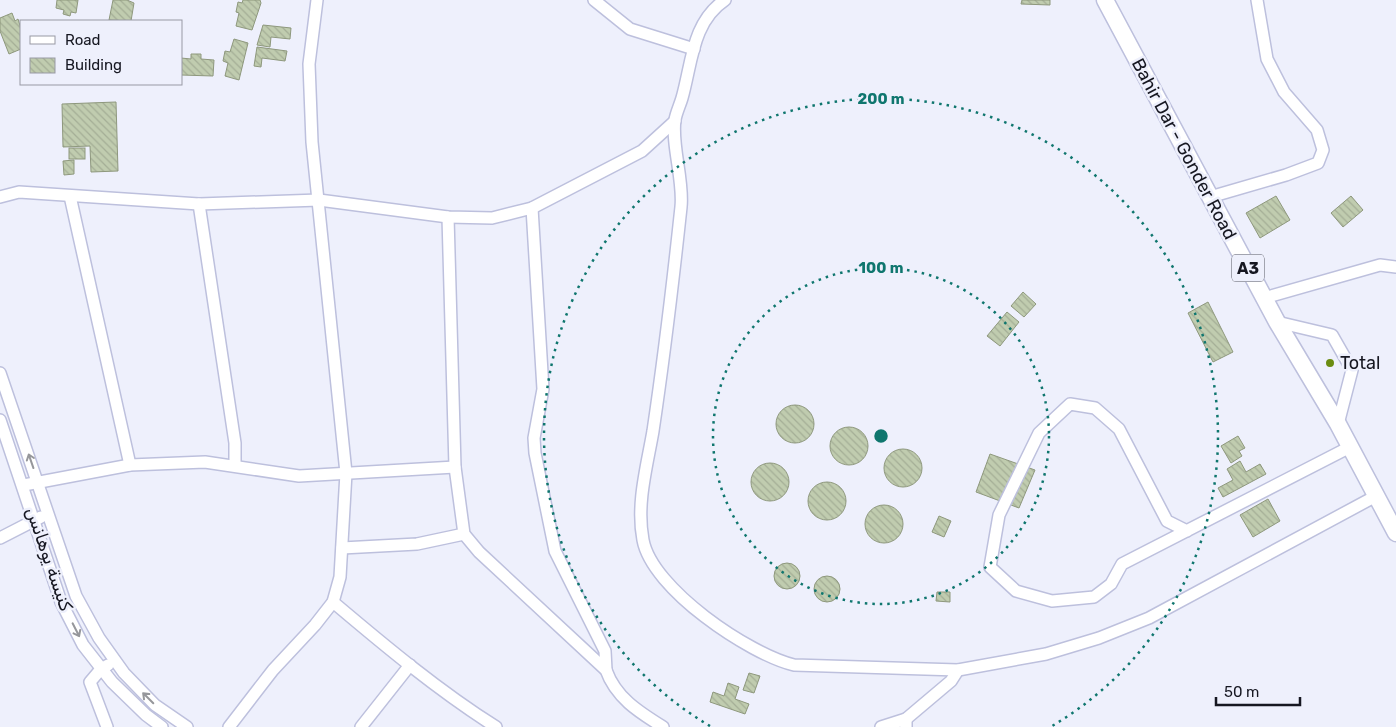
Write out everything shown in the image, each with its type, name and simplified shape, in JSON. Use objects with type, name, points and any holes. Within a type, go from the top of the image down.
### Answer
[{"type":"highway","name":"Bahir Dar - Gonder Road","points":[[1105,0],[1277,322],[1338,424],[1396,533]]},
{"type":"street","points":[[229,727],[272,670],[315,626],[333,602],[340,577],[346,473],[312,142],[309,64],[317,0]]},
{"type":"street","points":[[594,0],[630,29],[694,49]]},
{"type":"street","points":[[725,0],[717,6],[702,25],[675,121],[681,204],[652,431],[641,497],[643,541],[656,567],[682,598],[710,622],[776,660],[794,664],[827,667],[958,670],[1046,654],[1099,638],[1149,618],[1376,496]]},
{"type":"street","points":[[1210,197],[1286,175],[1318,163],[1323,150],[1317,130],[1284,92],[1267,60],[1257,0]]},
{"type":"street","points":[[0,197],[19,192],[198,204],[319,200],[448,217],[492,218],[532,208],[642,151],[675,121]]},
{"type":"street","points":[[70,196],[130,465]]},
{"type":"street","points":[[198,204],[235,443],[236,465]]},
{"type":"street","points":[[532,208],[543,389],[534,438],[535,453],[555,551],[605,651],[606,670],[610,682],[631,706],[663,727]]},
{"type":"street","points":[[448,217],[455,467],[464,534],[479,552],[606,670]]},
{"type":"street","points":[[1264,298],[1372,266],[1396,267]]},
{"type":"street","points":[[1277,322],[1332,335],[1352,370],[1338,424]]},
{"type":"street","points":[[0,373],[50,515],[76,596],[99,638],[124,673],[155,704],[187,727]]},
{"type":"street","points":[[1187,530],[1167,521],[1119,429],[1095,408],[1070,404],[1039,433],[999,515],[990,567],[1016,591],[1052,601],[1094,597],[1111,584],[1122,564],[1350,447]]},
{"type":"street","name":"كنيسة يوهانس","points":[[0,420],[24,485],[61,602],[83,645],[112,682],[146,716],[162,727]]},
{"type":"street","points":[[24,485],[130,465],[205,462],[236,465],[299,476],[455,467]]},
{"type":"street","points":[[0,538],[35,520],[50,515]]},
{"type":"street","points":[[342,548],[417,544],[464,534]]},
{"type":"street","points":[[333,602],[410,665],[471,711],[496,727]]},
{"type":"street","points":[[106,727],[90,682],[102,668],[115,661]]},
{"type":"street","points":[[361,727],[410,665]]},
{"type":"street","points":[[881,727],[906,723],[945,686],[958,670]]},
{"type":"building","points":[[57,0],[78,0],[76,13],[71,12],[70,16],[63,14],[64,10],[56,8]]},
{"type":"building","points":[[113,0],[127,0],[134,3],[131,20],[109,20]]},
{"type":"building","points":[[243,0],[260,0],[261,3],[252,30],[236,26],[239,13],[236,12],[238,2],[242,3]]},
{"type":"building","points":[[1022,0],[1050,0],[1050,5],[1021,4]]},
{"type":"building","points":[[12,13],[15,21],[18,19],[20,26],[20,49],[9,54],[0,31],[0,18]]},
{"type":"building","points":[[263,25],[291,28],[290,39],[271,37],[270,47],[257,45]]},
{"type":"building","points":[[234,39],[248,43],[239,80],[225,76],[228,63],[223,61],[225,51],[230,52]]},
{"type":"building","points":[[257,47],[287,51],[285,61],[262,58],[261,67],[254,66]]},
{"type":"building","points":[[191,54],[201,54],[201,59],[214,60],[213,76],[182,75],[182,58],[191,59]]},
{"type":"building","points":[[116,102],[118,171],[91,172],[90,146],[63,147],[62,104]]},
{"type":"building","points":[[69,148],[85,148],[85,159],[69,159]]},
{"type":"building","points":[[74,160],[74,174],[64,175],[63,161]]},
{"type":"building","points":[[1276,196],[1290,220],[1260,238],[1246,213]]},
{"type":"building","points":[[1351,196],[1363,210],[1343,227],[1331,213]]},
{"type":"building","points":[[1023,292],[1036,304],[1024,317],[1011,306]]},
{"type":"building","points":[[1208,302],[1233,352],[1213,362],[1188,313]]},
{"type":"building","points":[[1007,312],[1019,322],[1000,346],[987,336]]},
{"type":"building","points":[[795,405],[802,406],[808,411],[813,417],[813,431],[808,437],[802,442],[795,443],[788,442],[782,437],[777,431],[776,424],[777,417],[782,411],[788,406]]},
{"type":"building","points":[[849,427],[856,428],[862,433],[867,439],[867,453],[862,459],[856,464],[849,465],[842,464],[836,459],[831,453],[830,446],[831,439],[836,433],[842,428]]},
{"type":"building","points":[[1238,436],[1245,448],[1239,451],[1242,456],[1231,463],[1221,446]]},
{"type":"building","points":[[903,449],[910,450],[916,455],[921,461],[921,475],[916,481],[910,486],[903,487],[896,486],[890,481],[885,475],[884,468],[885,461],[890,455],[896,450]]},
{"type":"building","points":[[990,454],[1035,470],[1019,508],[976,492]]},
{"type":"building","points":[[1240,461],[1246,472],[1260,464],[1266,474],[1223,497],[1218,488],[1233,480],[1227,469]]},
{"type":"building","points":[[770,463],[777,464],[783,469],[788,475],[788,489],[783,495],[777,500],[770,501],[763,500],[757,495],[752,489],[751,482],[752,475],[757,469],[763,464]]},
{"type":"building","points":[[827,482],[834,483],[840,488],[845,494],[845,508],[840,514],[834,519],[827,520],[820,519],[814,514],[809,508],[808,501],[809,494],[814,488],[820,483]]},
{"type":"building","points":[[1268,499],[1280,521],[1253,537],[1240,515]]},
{"type":"building","points":[[884,505],[891,506],[897,511],[902,517],[902,531],[897,537],[891,542],[884,543],[877,542],[871,537],[866,531],[865,524],[866,517],[871,511],[877,506]]},
{"type":"building","points":[[939,516],[951,521],[944,537],[932,532]]},
{"type":"building","points":[[787,563],[796,567],[800,576],[796,585],[787,589],[778,585],[774,576],[778,567]]},
{"type":"building","points":[[827,576],[836,580],[840,589],[836,598],[827,602],[818,598],[814,589],[818,580]]},
{"type":"building","points":[[937,592],[950,592],[950,602],[936,601]]},
{"type":"building","points":[[749,673],[760,676],[754,693],[743,690]]},
{"type":"building","points":[[728,683],[739,687],[735,699],[749,704],[745,714],[710,702],[713,692],[724,696]]},
{"type":"place","name":"Total","points":[[1330,363]]}]
